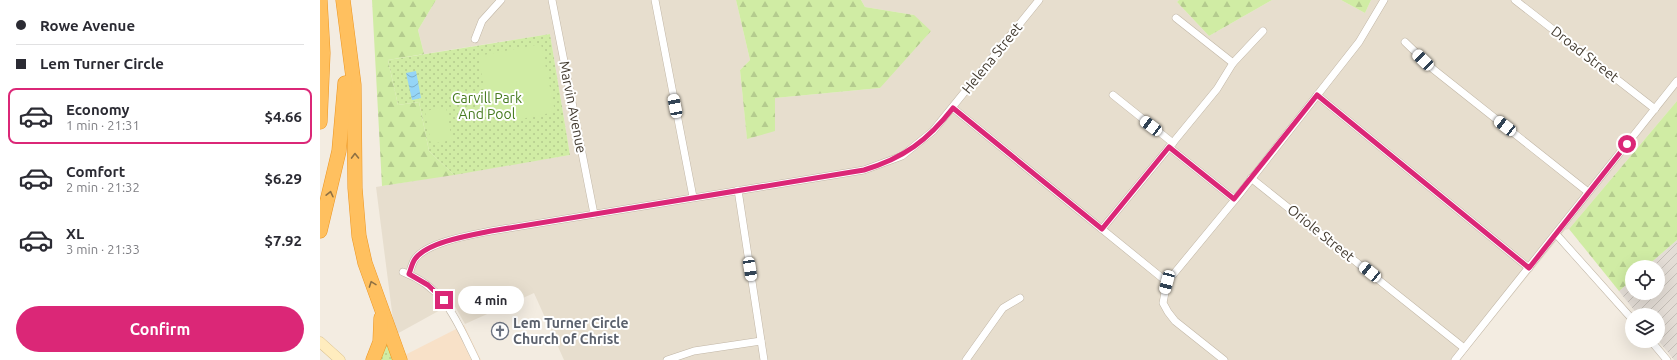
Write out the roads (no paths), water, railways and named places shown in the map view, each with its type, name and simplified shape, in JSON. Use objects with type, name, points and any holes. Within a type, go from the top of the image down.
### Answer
[{"type":"highway","points":[[320,0],[322,28],[320,122]]},
{"type":"highway","points":[[320,231],[334,179],[343,122],[346,65],[344,6]]},
{"type":"highway","points":[[344,6],[354,85],[355,188],[359,236],[365,263],[400,360]]},
{"type":"highway","points":[[373,360],[378,350],[382,333],[380,304]]},
{"type":"main road","points":[[320,342],[340,360]]},
{"type":"street","points":[[475,39],[482,21],[501,0]]},
{"type":"street","name":"Marvin Avenue","points":[[552,0],[594,214]]},
{"type":"street","points":[[655,0],[693,197]]},
{"type":"street","name":"Helena Street","points":[[476,360],[444,300],[428,285],[406,273],[420,253],[458,238],[693,197],[864,170],[902,156],[917,146],[941,124],[1039,0]]},
{"type":"street","points":[[1224,360],[1175,321],[1163,303],[1167,282],[1359,42],[1384,0]]},
{"type":"street","name":"Droad Street","points":[[1515,0],[1655,109]]},
{"type":"street","points":[[1176,18],[1233,63]]},
{"type":"street","points":[[1102,229],[1217,89],[1233,63],[1263,31]]},
{"type":"street","points":[[1404,42],[1433,69],[1588,192]]},
{"type":"street","points":[[1455,360],[1677,81]]},
{"type":"street","points":[[1113,95],[1234,199]]},
{"type":"street","points":[[1317,95],[1529,268]]},
{"type":"street","points":[[953,108],[1167,282]]},
{"type":"street","name":"Oriole Street","points":[[1251,178],[1464,348]]},
{"type":"street","points":[[738,190],[764,360]]},
{"type":"street","points":[[1556,234],[1625,311]]},
{"type":"street","points":[[966,360],[1004,308],[1020,298]]},
{"type":"street","points":[[667,360],[689,352],[761,341]]},
{"type":"street","points":[[1657,348],[1667,360]]},
{"type":"water","points":[[416,71],[421,98],[412,100],[406,73]]},
{"type":"place","name":"Lem Turner Circle Church of Christ","points":[[500,331]]},
{"type":"park label","name":"Carvill Park And Pool","points":[[487,106]]}]
